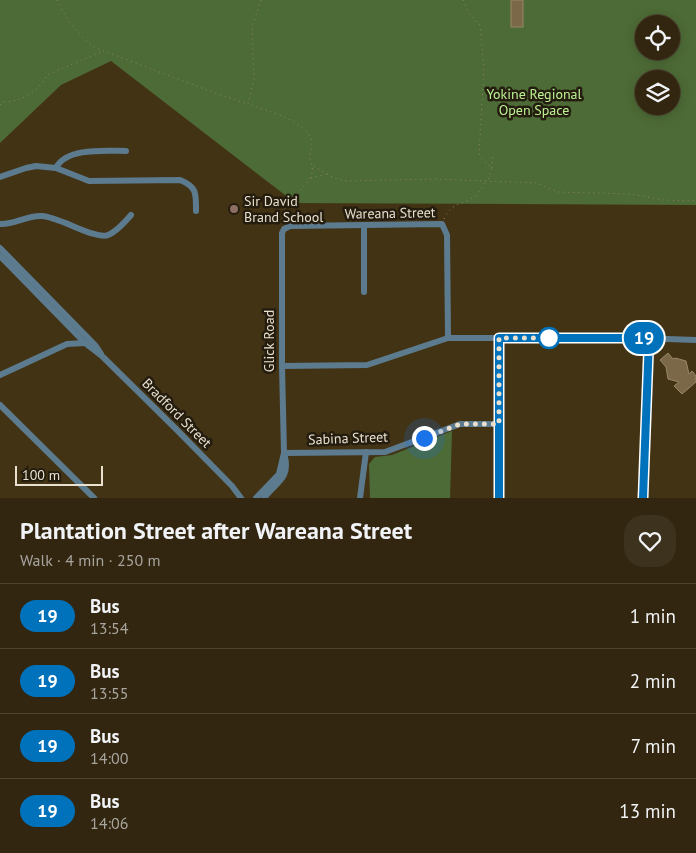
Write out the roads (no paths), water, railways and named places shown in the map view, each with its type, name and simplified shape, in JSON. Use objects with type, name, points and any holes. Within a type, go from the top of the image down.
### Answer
[{"type":"street","points":[[56,168],[62,161],[82,151],[126,151]]},
{"type":"street","points":[[0,177],[36,166],[56,168],[89,181],[180,180],[190,185],[196,195],[196,211]]},
{"type":"street","points":[[0,224],[41,216],[64,221],[95,235],[102,236],[109,235],[131,215]]},
{"type":"street","name":"Wareana Street","points":[[284,229],[290,226],[442,224],[447,234],[448,338]]},
{"type":"street","points":[[364,226],[364,292]]},
{"type":"street","name":"Glick Road","points":[[264,498],[285,475],[286,464],[284,453],[282,366],[282,233],[284,229]]},
{"type":"street","name":"Bradford Street","points":[[0,248],[95,345],[103,357]]},
{"type":"street","name":"Bradford Street","points":[[0,256],[85,343],[103,357],[232,486],[247,498]]},
{"type":"street","points":[[282,366],[367,365],[448,338],[649,338],[696,340]]},
{"type":"street","points":[[499,338],[499,498]]},
{"type":"street","points":[[643,498],[649,338]]},
{"type":"street","points":[[0,375],[68,344],[85,343]]},
{"type":"street","points":[[0,405],[94,498]]},
{"type":"street","name":"Sabina Street","points":[[284,453],[392,450],[460,424],[499,424]]},
{"type":"street","points":[[360,498],[366,452]]},
{"type":"street","name":"Glick Road","points":[[256,498],[279,474],[284,453]]},
{"type":"street","name":"Bradford Street","points":[[232,486],[241,498]]},
{"type":"place","name":"Sir David Brand School","points":[[234,209]]},
{"type":"park label","name":"Yokine Regional Open Space","points":[[534,102]]}]
